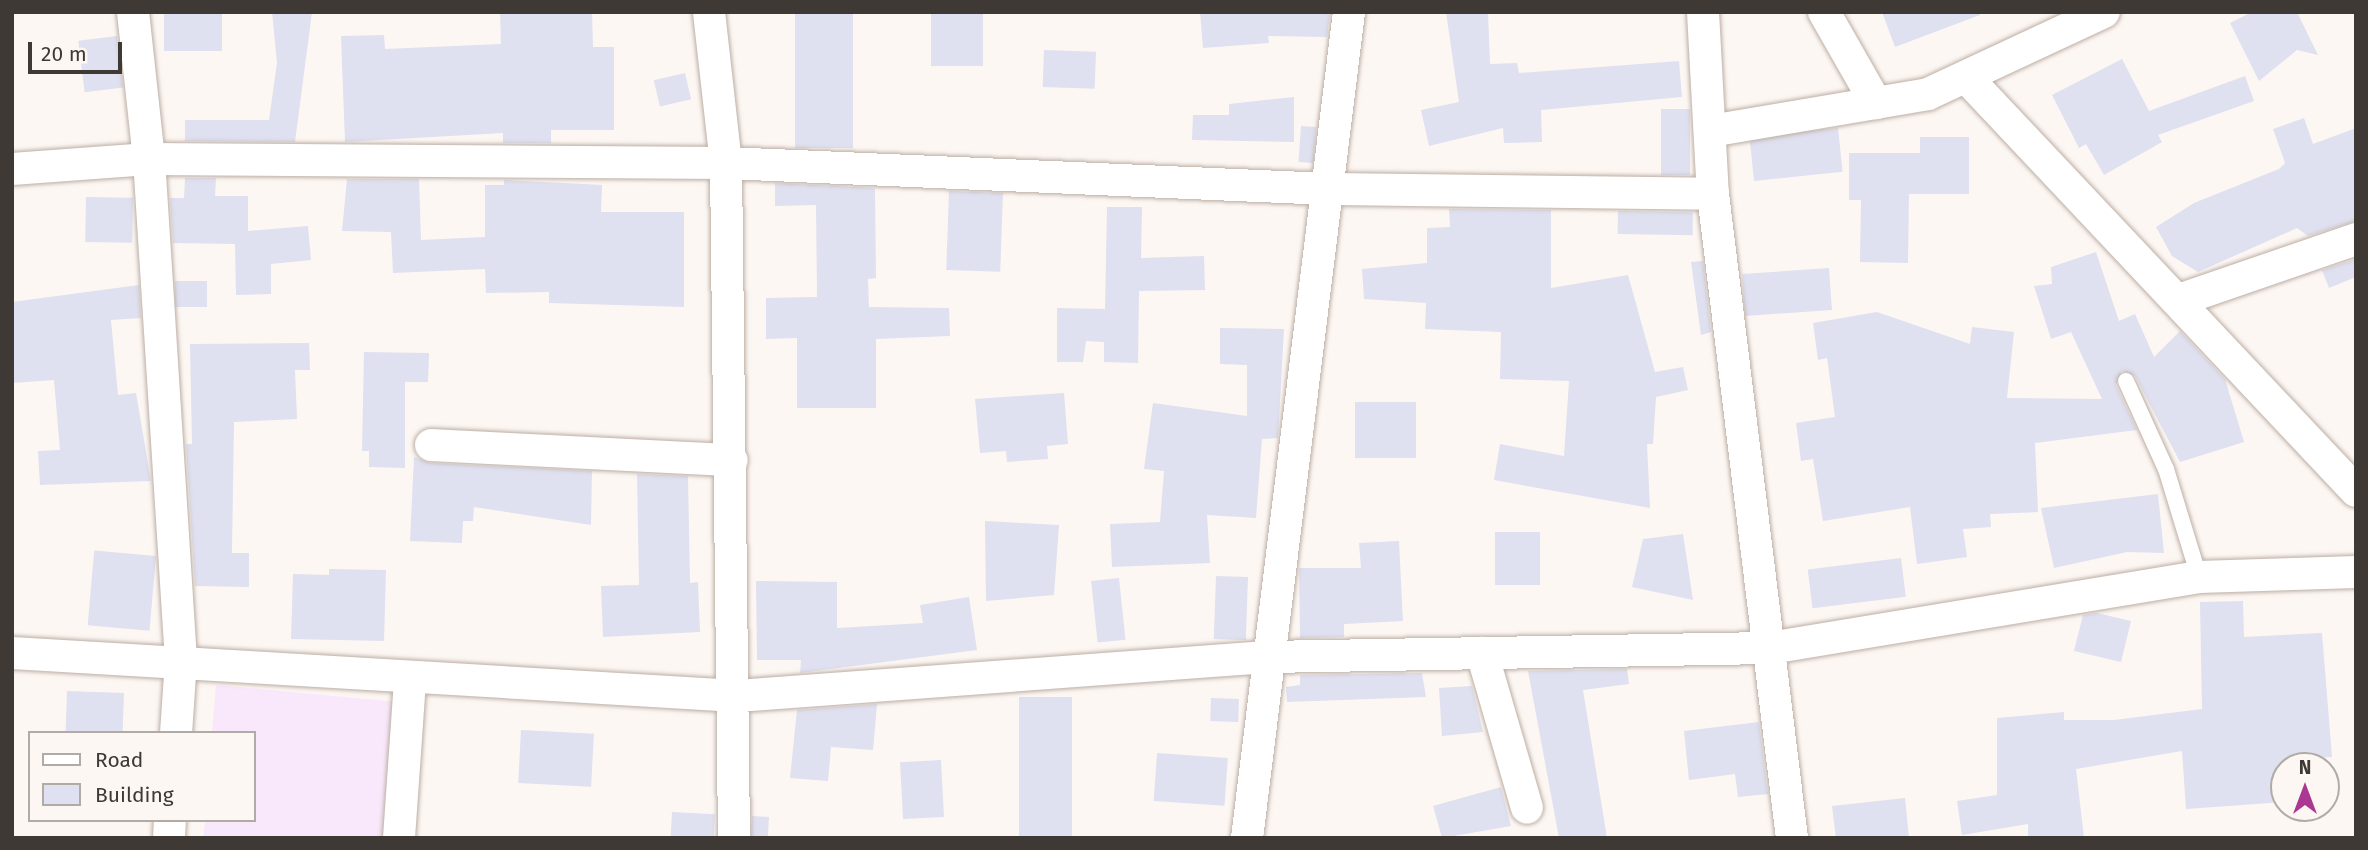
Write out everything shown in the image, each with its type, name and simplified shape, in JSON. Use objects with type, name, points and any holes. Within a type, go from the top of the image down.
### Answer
[{"type":"street","points":[[133,12],[149,159],[181,660],[176,731]]},
{"type":"street","points":[[709,12],[726,163],[737,696],[734,838]]},
{"type":"street","points":[[1247,838],[1266,657],[1329,189],[1349,12]]},
{"type":"street","points":[[1703,12],[1713,194],[1792,838]]},
{"type":"street","points":[[1824,12],[1876,103]]},
{"type":"street","points":[[1710,131],[1928,94],[2104,12]]},
{"type":"street","points":[[1967,78],[2182,299],[2356,491]]},
{"type":"street","points":[[12,169],[149,159],[726,163],[1329,189],[1713,194]]},
{"type":"street","points":[[2182,299],[2356,239]]},
{"type":"street","points":[[431,444],[732,460]]},
{"type":"street","points":[[12,653],[181,660],[410,680],[737,696],[1266,657],[1770,648],[2199,577],[2356,572]]},
{"type":"street","points":[[1482,653],[1527,808]]},
{"type":"street","points":[[399,838],[410,680]]},
{"type":"lane","points":[[2126,381],[2166,469],[2199,577]]},
{"type":"shaded area","points":[[216,685],[420,704],[413,838],[203,838],[205,822],[256,822],[256,731],[212,731]]},
{"type":"building","points":[[164,12],[222,12],[222,51],[164,51]]},
{"type":"building","points":[[272,12],[312,12],[295,142],[185,141],[185,120],[269,120],[277,63]]},
{"type":"building","points":[[500,12],[592,12],[593,47],[614,47],[614,130],[551,130],[551,143],[503,143],[503,133],[345,142],[341,36],[384,35],[385,49],[501,44]]},
{"type":"building","points":[[795,12],[853,12],[853,148],[795,148]]},
{"type":"building","points":[[931,12],[983,12],[983,66],[931,66]]},
{"type":"building","points":[[1200,12],[1330,12],[1327,37],[1268,36],[1269,43],[1203,48]]},
{"type":"building","points":[[1446,12],[1488,12],[1490,64],[1517,63],[1519,73],[1679,61],[1682,97],[1541,110],[1542,142],[1504,143],[1503,128],[1429,146],[1421,110],[1459,102]]},
{"type":"building","points":[[1882,12],[1979,12],[1980,15],[1895,47]]},
{"type":"building","points":[[2252,12],[2297,12],[2318,55],[2297,50],[2259,81],[2230,23]]},
{"type":"building","points":[[117,36],[123,88],[85,92],[78,41]]},
{"type":"building","points":[[1044,50],[1096,52],[1095,89],[1043,87]]},
{"type":"building","points":[[2122,59],[2149,111],[2245,76],[2254,101],[2158,135],[2162,142],[2104,175],[2086,144],[2079,148],[2052,95]]},
{"type":"building","points":[[685,73],[691,99],[660,107],[654,80]]},
{"type":"building","points":[[1294,97],[1294,142],[1192,140],[1193,115],[1229,115],[1229,104]]},
{"type":"building","points":[[1661,109],[1690,109],[1690,175],[1661,175]]},
{"type":"building","points":[[2304,118],[2313,144],[2356,128],[2356,221],[2308,236],[2297,228],[2198,272],[2172,256],[2156,227],[2194,203],[2279,169],[2285,163],[2273,129]]},
{"type":"building","points":[[1301,126],[1316,127],[1313,163],[1298,162]]},
{"type":"building","points":[[1838,128],[1843,172],[1754,181],[1749,137]]},
{"type":"building","points":[[1920,137],[1969,137],[1969,194],[1909,194],[1908,263],[1860,262],[1861,200],[1849,200],[1849,153],[1920,153]]},
{"type":"building","points":[[185,178],[216,178],[215,196],[248,196],[248,231],[308,226],[311,260],[271,264],[271,294],[236,295],[235,244],[173,243],[170,198],[184,198]]},
{"type":"building","points":[[347,179],[419,179],[421,240],[485,237],[485,185],[504,185],[504,180],[602,185],[601,212],[684,212],[684,307],[549,303],[549,292],[486,293],[485,269],[393,273],[391,232],[342,231]]},
{"type":"building","points":[[775,183],[875,188],[876,278],[868,279],[869,307],[949,308],[950,336],[876,339],[876,408],[797,408],[797,338],[766,339],[766,298],[817,297],[816,205],[775,206]]},
{"type":"building","points":[[949,191],[1003,193],[1000,272],[946,270]]},
{"type":"building","points":[[86,197],[133,198],[132,243],[85,242]]},
{"type":"building","points":[[1107,207],[1142,207],[1141,258],[1204,256],[1205,290],[1139,291],[1138,363],[1104,362],[1104,342],[1086,341],[1083,362],[1057,362],[1057,308],[1105,309]]},
{"type":"building","points":[[1449,209],[1551,210],[1551,288],[1628,275],[1655,372],[1683,367],[1688,390],[1656,397],[1653,444],[1647,444],[1650,508],[1494,480],[1500,444],[1564,456],[1569,381],[1500,379],[1501,332],[1425,329],[1426,303],[1364,299],[1362,269],[1427,263],[1427,228],[1450,227]]},
{"type":"building","points":[[1618,211],[1693,212],[1693,235],[1618,234]]},
{"type":"building","points":[[2096,252],[2119,321],[2135,314],[2154,357],[2180,331],[2225,379],[2244,442],[2180,462],[2135,376],[2122,371],[2116,385],[2137,430],[2035,443],[2038,512],[1990,514],[1991,527],[1963,529],[1967,557],[1917,564],[1910,507],[1823,521],[1813,459],[1801,461],[1796,423],[1835,417],[1827,358],[1818,360],[1813,323],[1877,312],[1970,344],[1972,327],[2014,332],[2007,398],[2102,399],[2071,332],[2051,339],[2034,286],[2052,284],[2051,267]]},
{"type":"building","points":[[2356,259],[2356,277],[2329,288],[2322,270]]},
{"type":"building","points":[[1703,261],[1711,332],[1701,335],[1691,262]]},
{"type":"building","points":[[1829,268],[1832,310],[1745,316],[1742,274]]},
{"type":"building","points":[[175,281],[207,281],[207,307],[175,307]]},
{"type":"building","points":[[139,285],[141,318],[111,320],[118,395],[136,393],[151,481],[40,485],[38,451],[60,450],[54,380],[12,383],[12,302]]},
{"type":"building","points":[[1220,328],[1284,329],[1278,438],[1262,439],[1256,518],[1207,515],[1210,563],[1112,567],[1110,524],[1160,522],[1164,471],[1144,469],[1153,403],[1247,416],[1247,365],[1220,364]]},
{"type":"building","points":[[309,343],[310,370],[295,370],[297,419],[234,422],[232,553],[249,553],[249,587],[195,586],[186,444],[192,444],[190,344]]},
{"type":"building","points":[[364,352],[429,353],[428,382],[405,382],[405,468],[369,467],[369,451],[362,451]]},
{"type":"building","points":[[1064,393],[1068,444],[1047,446],[1048,459],[1007,462],[1006,451],[980,453],[975,399]]},
{"type":"building","points":[[1355,402],[1416,402],[1416,458],[1355,458]]},
{"type":"building","points":[[414,457],[430,463],[592,471],[591,525],[474,507],[473,521],[463,521],[462,543],[410,541]]},
{"type":"building","points":[[637,474],[688,476],[690,583],[698,582],[700,632],[603,637],[601,586],[639,585]]},
{"type":"building","points":[[2158,494],[2164,553],[2127,552],[2054,568],[2041,508]]},
{"type":"building","points":[[985,521],[1059,525],[1054,595],[986,601]]},
{"type":"building","points":[[1495,532],[1540,532],[1540,585],[1495,585]]},
{"type":"building","points":[[1683,534],[1693,600],[1632,587],[1643,539]]},
{"type":"building","points":[[1399,541],[1403,621],[1344,624],[1344,637],[1300,638],[1299,568],[1361,568],[1359,543]]},
{"type":"building","points":[[94,551],[156,556],[149,631],[88,625]]},
{"type":"building","points":[[1901,558],[1906,597],[1812,608],[1808,569]]},
{"type":"building","points":[[329,569],[386,570],[384,641],[291,639],[293,574],[329,575]]},
{"type":"building","points":[[1216,576],[1248,577],[1246,640],[1214,639]]},
{"type":"building","points":[[1119,578],[1125,640],[1098,643],[1091,581]]},
{"type":"building","points":[[756,581],[837,582],[837,628],[923,623],[920,605],[969,597],[977,650],[800,673],[801,660],[757,660]]},
{"type":"building","points":[[2243,601],[2244,637],[2322,633],[2332,752],[2270,752],[2270,803],[2186,809],[2182,751],[2076,769],[2084,838],[2028,838],[2028,824],[1962,835],[1957,801],[1997,795],[1997,718],[2064,712],[2064,720],[2114,720],[2202,709],[2200,602]]},
{"type":"building","points":[[2097,613],[2131,621],[2121,662],[2074,651],[2083,615]]},
{"type":"building","points":[[1627,669],[1629,684],[1583,690],[1607,838],[1559,838],[1528,671]]},
{"type":"building","points":[[1422,673],[1426,697],[1287,702],[1286,687],[1300,685],[1300,675]]},
{"type":"building","points":[[1472,686],[1483,732],[1442,736],[1439,688]]},
{"type":"building","points":[[67,691],[124,693],[123,731],[66,731]]},
{"type":"building","points":[[1019,697],[1072,697],[1072,838],[1019,838]]},
{"type":"building","points":[[1211,698],[1239,699],[1238,722],[1210,721]]},
{"type":"building","points":[[877,704],[873,750],[831,747],[828,781],[790,778],[797,710]]},
{"type":"building","points":[[1759,722],[1768,794],[1738,797],[1735,774],[1689,780],[1684,731]]},
{"type":"building","points":[[521,730],[594,734],[591,787],[518,783]]},
{"type":"building","points":[[1157,753],[1228,758],[1224,806],[1154,801]]},
{"type":"building","points":[[941,760],[944,817],[903,819],[900,762]]},
{"type":"building","points":[[1501,787],[1511,826],[1442,838],[1433,806]]},
{"type":"building","points":[[1905,798],[1909,838],[1836,838],[1832,806]]},
{"type":"building","points":[[672,812],[715,814],[714,838],[671,838]]},
{"type":"building","points":[[752,816],[769,817],[768,838],[751,838]]}]
